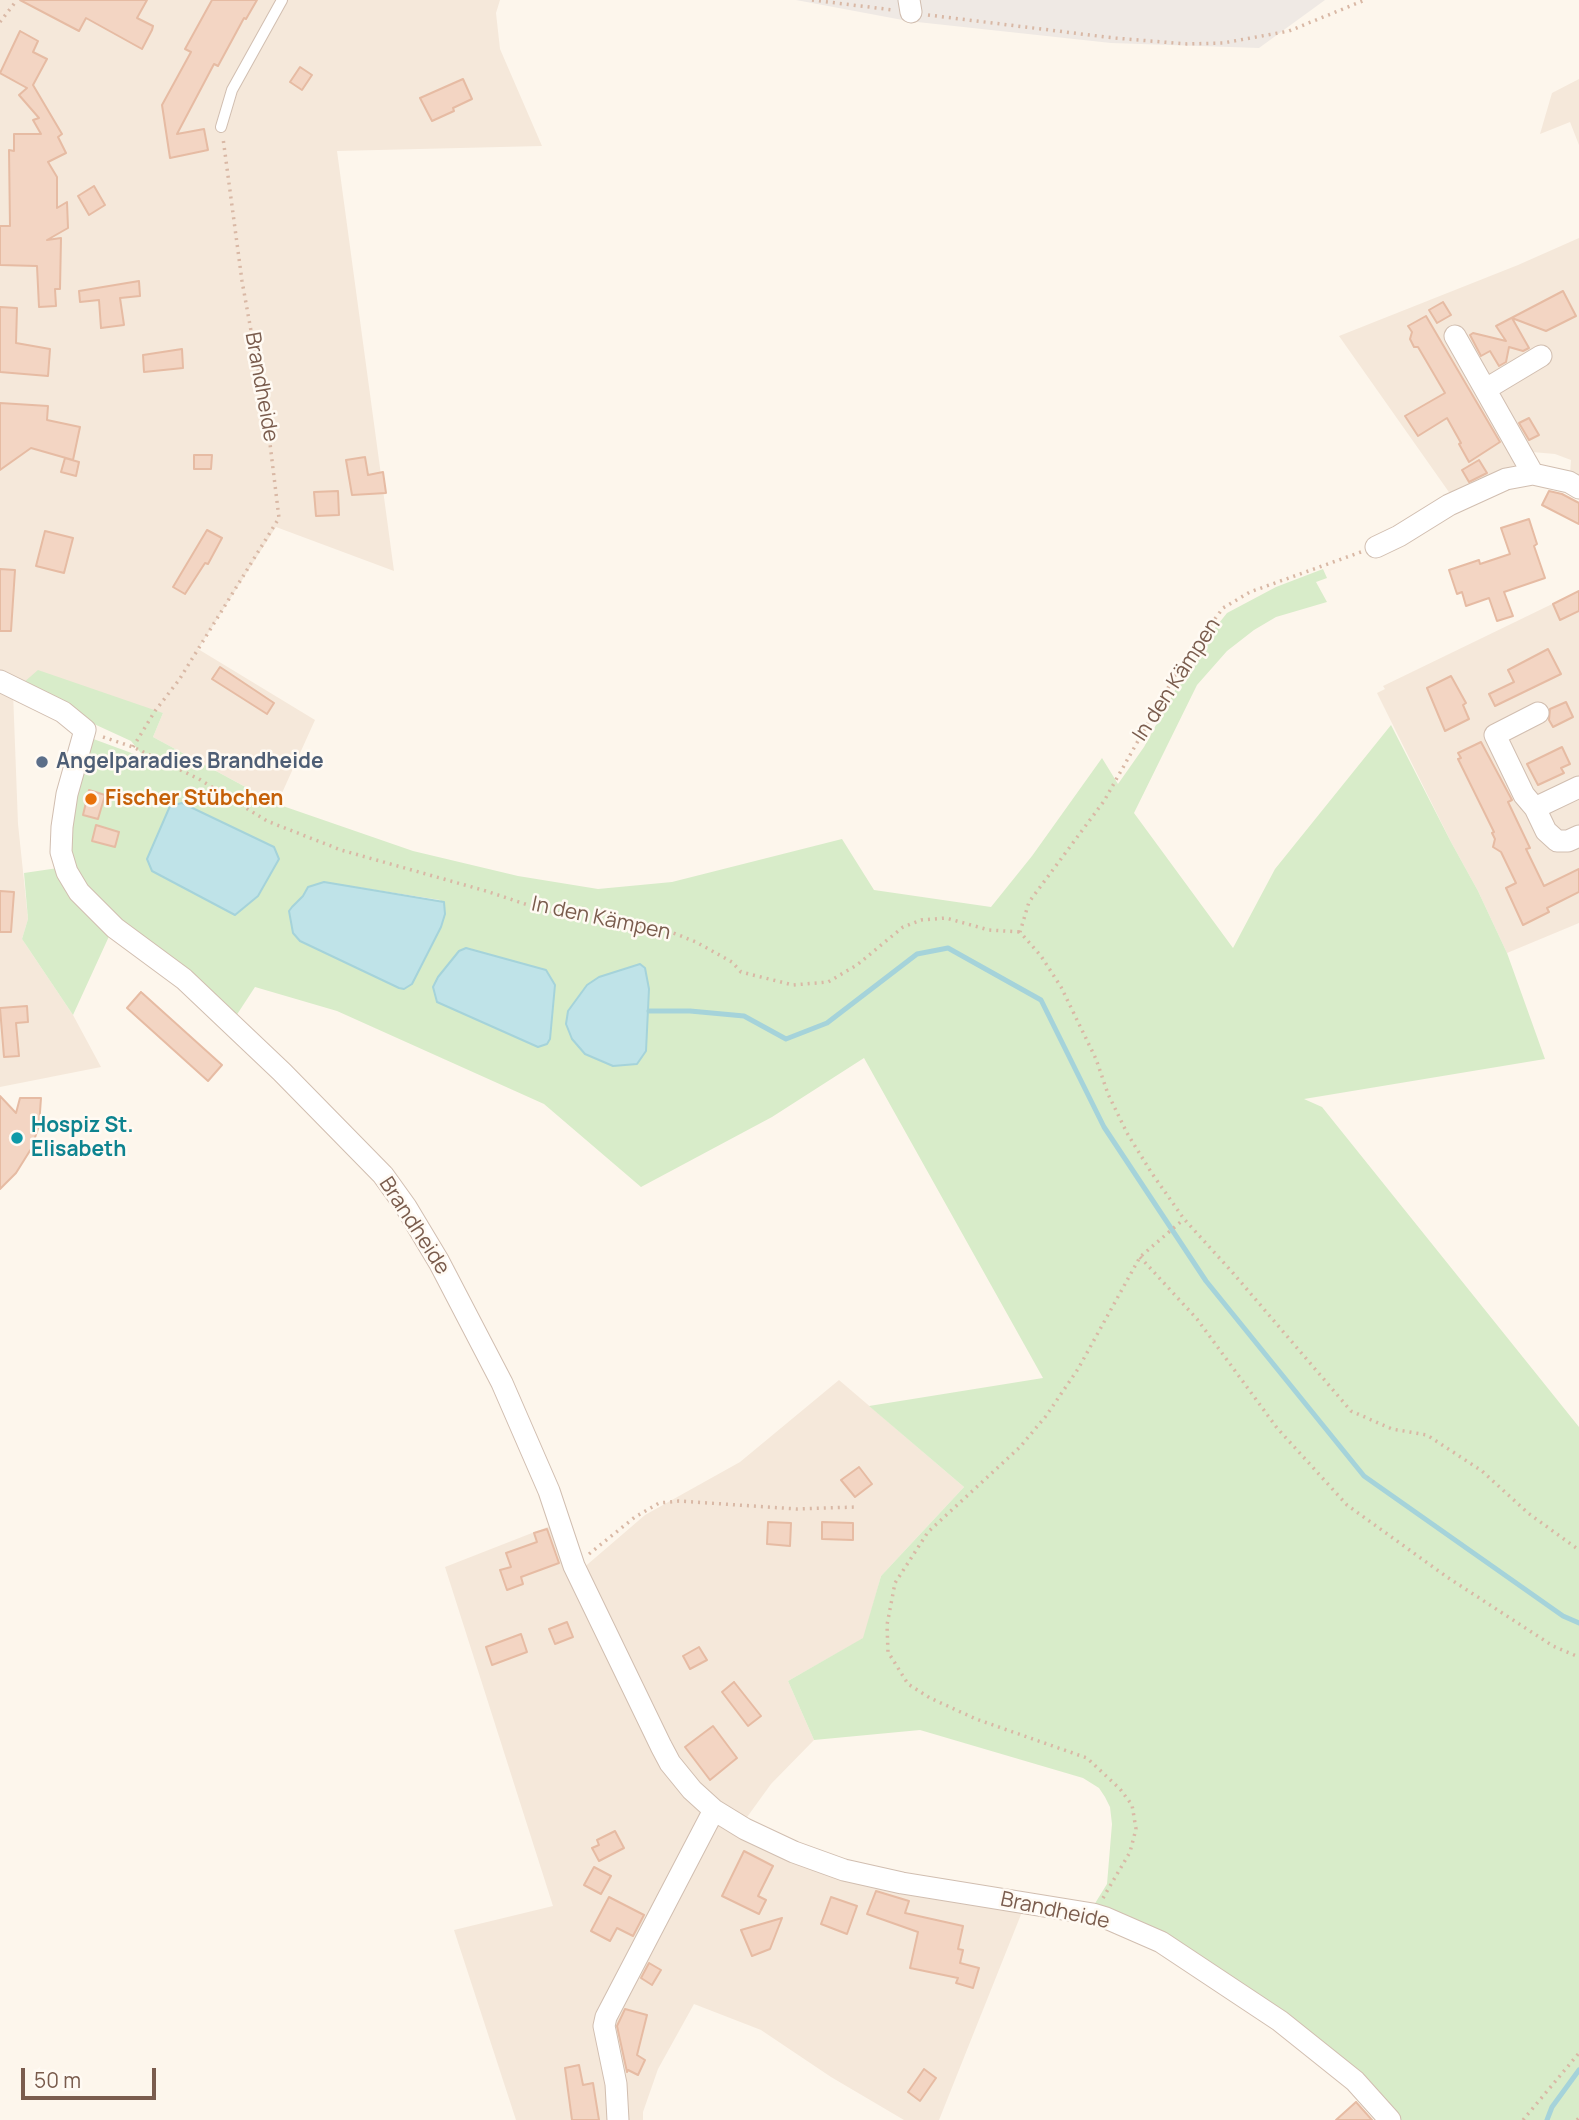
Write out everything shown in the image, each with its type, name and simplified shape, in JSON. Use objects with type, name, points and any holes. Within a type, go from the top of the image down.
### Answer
[{"type":"street","points":[[1455,336],[1533,474]]},
{"type":"street","points":[[1486,388],[1541,356]]},
{"type":"street","points":[[1376,547],[1482,488],[1506,479],[1533,474],[1553,477],[1579,488]]},
{"type":"street","points":[[0,681],[63,712],[85,730]]},
{"type":"street","points":[[1538,713],[1495,735],[1524,795],[1535,808],[1546,831],[1557,841],[1568,841],[1579,836]]},
{"type":"street","name":"Brandheide","points":[[85,730],[67,794],[62,827],[61,852],[67,872],[79,892],[115,928],[184,979],[282,1072],[383,1175],[406,1207],[439,1262],[502,1383],[549,1491],[574,1566],[666,1755],[682,1779],[714,1810],[768,1841],[844,1870],[902,1883],[1093,1914],[1161,1942],[1280,2021],[1355,2081],[1390,2120]]},
{"type":"street","points":[[1535,808],[1579,788]]},
{"type":"street","points":[[618,2120],[616,2084],[604,2026],[606,2017],[617,1991],[714,1810]]},
{"type":"lane","points":[[222,127],[232,90],[282,0]]},
{"type":"path","points":[[0,22],[17,0]]},
{"type":"path","points":[[812,0],[910,6],[1114,38],[1187,44],[1223,43],[1289,31],[1365,0]]},
{"type":"path","name":"Brandheide","points":[[133,747],[155,711],[179,680],[276,527],[279,518],[265,406],[242,282],[222,127]]},
{"type":"path","name":"In den Kämpen","points":[[85,730],[133,747],[199,779],[267,821],[341,850],[540,909],[621,927],[656,926],[696,942],[732,962],[741,972],[793,985],[828,982],[857,965],[903,927],[921,920],[946,918],[989,930],[1020,932],[1029,902],[1104,801],[1181,666],[1223,608],[1250,592],[1376,547]]},
{"type":"path","points":[[1020,932],[1041,956],[1061,987],[1096,1059],[1108,1094],[1127,1133],[1184,1219],[1351,1411],[1392,1429],[1427,1435],[1482,1471],[1528,1513],[1579,1550]]},
{"type":"path","points":[[1093,1914],[1130,1853],[1136,1829],[1132,1805],[1120,1789],[1087,1758],[976,1719],[930,1698],[908,1684],[888,1652],[887,1625],[895,1584],[928,1532],[1020,1447],[1046,1416],[1078,1369],[1140,1257],[1184,1219]]},
{"type":"path","points":[[1140,1257],[1197,1319],[1277,1428],[1347,1505],[1447,1577],[1553,1646],[1579,1657]]},
{"type":"path","points":[[574,1566],[635,1517],[659,1503],[678,1501],[797,1509],[856,1507]]},
{"type":"path","points":[[1523,2120],[1579,2053]]},
{"type":"shaded area","points":[[0,0],[500,0],[496,13],[500,49],[542,146],[337,151],[394,571],[276,527],[198,649],[315,720],[277,804],[153,737],[163,713],[13,692],[18,824],[28,919],[22,939],[73,1015],[101,1067],[0,1087]]},
{"type":"shaded area","points":[[796,0],[1325,0],[1259,48],[1111,43],[908,21]]},
{"type":"shaded area","points":[[1579,79],[1579,145],[1570,122],[1540,134],[1552,93]]},
{"type":"shaded area","points":[[1579,238],[1579,478],[1570,474],[1571,460],[1555,454],[1532,452],[1488,378],[1518,453],[1516,466],[1498,471],[1451,495],[1339,336]]},
{"type":"shaded area","points":[[1579,591],[1579,923],[1507,953],[1377,693],[1385,689],[1383,686]]},
{"type":"shaded area","points":[[839,1380],[964,1487],[881,1576],[864,1638],[788,1681],[814,1740],[771,1784],[737,1831],[1024,1907],[939,2120],[904,2120],[831,2077],[761,2030],[694,2004],[658,2069],[643,2112],[643,2120],[516,2120],[454,1930],[553,1906],[445,1567],[555,1524],[574,1576],[645,1515],[740,1462]]},
{"type":"green space","points":[[1323,569],[1327,578],[1316,582],[1327,602],[1276,617],[1227,651],[1197,685],[1134,813],[1233,948],[1275,869],[1391,725],[1478,891],[1507,953],[1545,1059],[1304,1099],[1322,1107],[1579,1427],[1579,2120],[1397,2120],[1388,2107],[1094,1905],[1107,1884],[1112,1824],[1110,1807],[1105,1797],[1099,1788],[1083,1778],[920,1730],[814,1740],[788,1681],[863,1638],[881,1576],[964,1487],[869,1406],[1043,1378],[864,1058],[772,1117],[641,1187],[544,1104],[337,1011],[255,987],[234,1019],[79,887],[67,840],[88,737],[145,758],[131,741],[81,718],[23,683],[38,670],[163,713],[153,737],[277,804],[413,851],[518,876],[598,889],[672,882],[842,839],[874,890],[991,907],[1032,856],[1102,758],[1118,784],[1144,747],[1196,652],[1227,613],[1276,587]],"holes":[[[324,882],[440,900],[445,906],[441,927],[412,984],[408,987],[292,907],[308,887]],[[599,977],[649,989],[646,1051],[637,1064],[613,1065],[585,1054],[572,1039],[566,1024],[568,1011],[587,985]]]},
{"type":"green space","points":[[58,868],[111,932],[73,1015],[22,939],[28,919],[24,873]]},
{"type":"water","name":"Angelparadies Brandheide","points":[[182,803],[274,847],[279,859],[258,896],[235,915],[152,871],[147,859],[170,806]]},
{"type":"water","points":[[324,882],[444,902],[445,914],[441,927],[412,984],[404,989],[399,988],[300,941],[293,933],[289,911],[308,887]]},
{"type":"water","points":[[466,948],[546,970],[555,985],[550,1039],[547,1044],[538,1047],[437,1002],[433,987],[438,977],[459,951]]},
{"type":"water","points":[[640,964],[645,968],[649,989],[646,1051],[637,1064],[613,1066],[585,1054],[572,1039],[566,1024],[568,1011],[587,985],[599,977]]},
{"type":"building","points":[[20,0],[147,0],[137,18],[153,26],[142,49],[86,18],[79,31]]},
{"type":"building","points":[[212,0],[257,0],[218,66],[214,64],[177,134],[204,129],[208,150],[170,158],[162,105],[191,52],[185,49]]},
{"type":"building","points":[[20,31],[38,41],[33,52],[47,59],[33,85],[62,134],[58,137],[66,153],[48,162],[57,177],[57,208],[67,202],[68,228],[47,240],[61,238],[60,289],[55,289],[56,306],[39,307],[37,266],[0,265],[0,226],[10,226],[9,150],[14,151],[14,134],[41,134],[33,120],[39,118],[19,95],[27,88],[0,73]]},
{"type":"building","points":[[300,67],[312,75],[302,90],[290,82]]},
{"type":"building","points":[[463,79],[472,99],[432,121],[420,98]]},
{"type":"building","points":[[94,186],[105,205],[89,215],[78,196]]},
{"type":"building","points":[[139,281],[140,296],[120,298],[124,325],[101,328],[99,300],[80,302],[79,291]]},
{"type":"building","points":[[1563,291],[1576,316],[1546,331],[1512,318],[1529,348],[1523,351],[1509,347],[1506,362],[1499,366],[1490,351],[1481,356],[1470,335],[1473,333],[1506,341],[1496,326]]},
{"type":"building","points":[[1443,302],[1451,315],[1437,323],[1429,310]]},
{"type":"building","points":[[0,307],[17,308],[16,343],[50,349],[48,376],[0,372]]},
{"type":"building","points":[[1426,316],[1500,442],[1469,462],[1447,418],[1418,436],[1405,416],[1445,393],[1418,347],[1414,347],[1410,339],[1412,332],[1408,326]]},
{"type":"building","points":[[182,349],[183,368],[144,372],[143,355]]},
{"type":"building","points":[[0,403],[48,406],[47,420],[80,427],[73,460],[31,448],[0,470]]},
{"type":"building","points":[[1529,418],[1539,435],[1529,440],[1519,423]]},
{"type":"building","points":[[194,455],[212,455],[211,469],[194,469]]},
{"type":"building","points":[[365,457],[368,475],[383,472],[386,493],[352,495],[346,460]]},
{"type":"building","points":[[65,458],[79,462],[76,476],[61,472]]},
{"type":"building","points":[[1479,460],[1487,473],[1469,482],[1462,470]]},
{"type":"building","points":[[338,491],[339,515],[316,516],[314,492]]},
{"type":"building","points":[[1549,491],[1579,503],[1579,524],[1542,505]]},
{"type":"building","points":[[1529,519],[1537,544],[1534,546],[1545,578],[1504,592],[1513,616],[1497,621],[1489,598],[1466,606],[1462,592],[1457,594],[1449,570],[1510,554],[1501,528]]},
{"type":"building","points":[[207,530],[222,538],[208,564],[205,563],[185,594],[173,587]]},
{"type":"building","points":[[45,531],[73,538],[64,573],[36,566]]},
{"type":"building","points":[[0,569],[15,570],[11,631],[0,631]]},
{"type":"building","points":[[1579,591],[1579,611],[1560,620],[1553,604]]},
{"type":"building","points":[[1548,649],[1561,674],[1495,706],[1489,694],[1514,682],[1508,670]]},
{"type":"building","points":[[220,667],[274,703],[267,714],[212,679]]},
{"type":"building","points":[[1451,676],[1466,703],[1463,705],[1469,719],[1445,731],[1427,688]]},
{"type":"building","points":[[1566,702],[1573,717],[1553,727],[1549,720],[1550,709]]},
{"type":"building","points":[[1481,742],[1512,800],[1508,802],[1530,848],[1526,849],[1544,886],[1579,869],[1579,892],[1547,908],[1549,912],[1523,925],[1506,888],[1516,883],[1501,852],[1493,847],[1494,832],[1458,759],[1461,758],[1458,753]]},
{"type":"building","points":[[1562,747],[1570,764],[1561,768],[1564,773],[1538,785],[1527,764]]},
{"type":"building","points":[[89,790],[105,795],[98,819],[83,815]]},
{"type":"building","points":[[96,825],[119,832],[115,847],[92,841]]},
{"type":"building","points":[[0,891],[14,892],[11,932],[0,932]]},
{"type":"building","points":[[141,992],[222,1065],[208,1081],[127,1008]]},
{"type":"building","points":[[27,1006],[28,1022],[16,1023],[19,1056],[4,1057],[0,1008]]},
{"type":"building","name":"Hospiz St. Elisabeth","points":[[0,1096],[16,1113],[20,1098],[41,1098],[39,1126],[31,1149],[16,1173],[0,1189]]},
{"type":"building","points":[[859,1467],[872,1484],[855,1497],[841,1480]]},
{"type":"building","points":[[768,1522],[791,1523],[790,1546],[767,1544]]},
{"type":"building","points":[[822,1522],[853,1523],[853,1540],[822,1539]]},
{"type":"building","points":[[547,1529],[559,1563],[521,1577],[523,1584],[507,1590],[500,1570],[511,1567],[506,1553],[537,1542],[534,1533]]},
{"type":"building","points":[[567,1622],[573,1637],[555,1644],[549,1629]]},
{"type":"building","points":[[521,1634],[527,1652],[492,1665],[486,1647]]},
{"type":"building","points":[[699,1647],[707,1660],[690,1669],[683,1656]]},
{"type":"building","points":[[734,1682],[761,1716],[748,1726],[722,1692]]},
{"type":"building","points":[[713,1726],[737,1758],[710,1780],[685,1747]]},
{"type":"building","points":[[615,1831],[624,1848],[599,1861],[592,1848],[599,1845],[597,1840]]},
{"type":"building","points":[[744,1851],[773,1866],[758,1896],[766,1900],[759,1914],[722,1896]]},
{"type":"building","points":[[594,1867],[611,1876],[601,1894],[584,1885]]},
{"type":"building","points":[[876,1891],[909,1901],[905,1913],[963,1926],[958,1949],[963,1950],[960,1963],[979,1968],[973,1988],[956,1983],[958,1978],[910,1968],[918,1932],[867,1914]]},
{"type":"building","points":[[609,1897],[644,1915],[633,1936],[617,1928],[610,1941],[591,1931]]},
{"type":"building","points":[[831,1897],[857,1906],[847,1934],[821,1924]]},
{"type":"building","points":[[782,1918],[770,1949],[752,1956],[741,1930]]},
{"type":"building","points":[[649,1963],[661,1970],[652,1985],[641,1978]]},
{"type":"building","points":[[625,2009],[647,2015],[637,2055],[645,2060],[638,2075],[628,2070],[627,2072],[617,2026]]},
{"type":"building","points":[[579,2065],[583,2085],[593,2083],[599,2120],[572,2120],[565,2068]]},
{"type":"building","points":[[924,2069],[936,2078],[920,2101],[908,2092]]},
{"type":"building","points":[[1356,2102],[1372,2120],[1336,2120]]},
{"type":"waterway","points":[[649,1011],[690,1011],[744,1016],[786,1039],[827,1023],[917,954],[948,948],[1041,1000],[1104,1127],[1206,1281],[1364,1476],[1563,1616],[1579,1623]]},
{"type":"waterway","points":[[1547,2120],[1552,2107],[1579,2070]]},
{"type":"place","name":"Angelparadies Brandheide","points":[[42,762]]},
{"type":"place","name":"Fischer Stübchen","points":[[91,799]]},
{"type":"place","name":"Hospiz St. Elisabeth","points":[[17,1138]]}]
